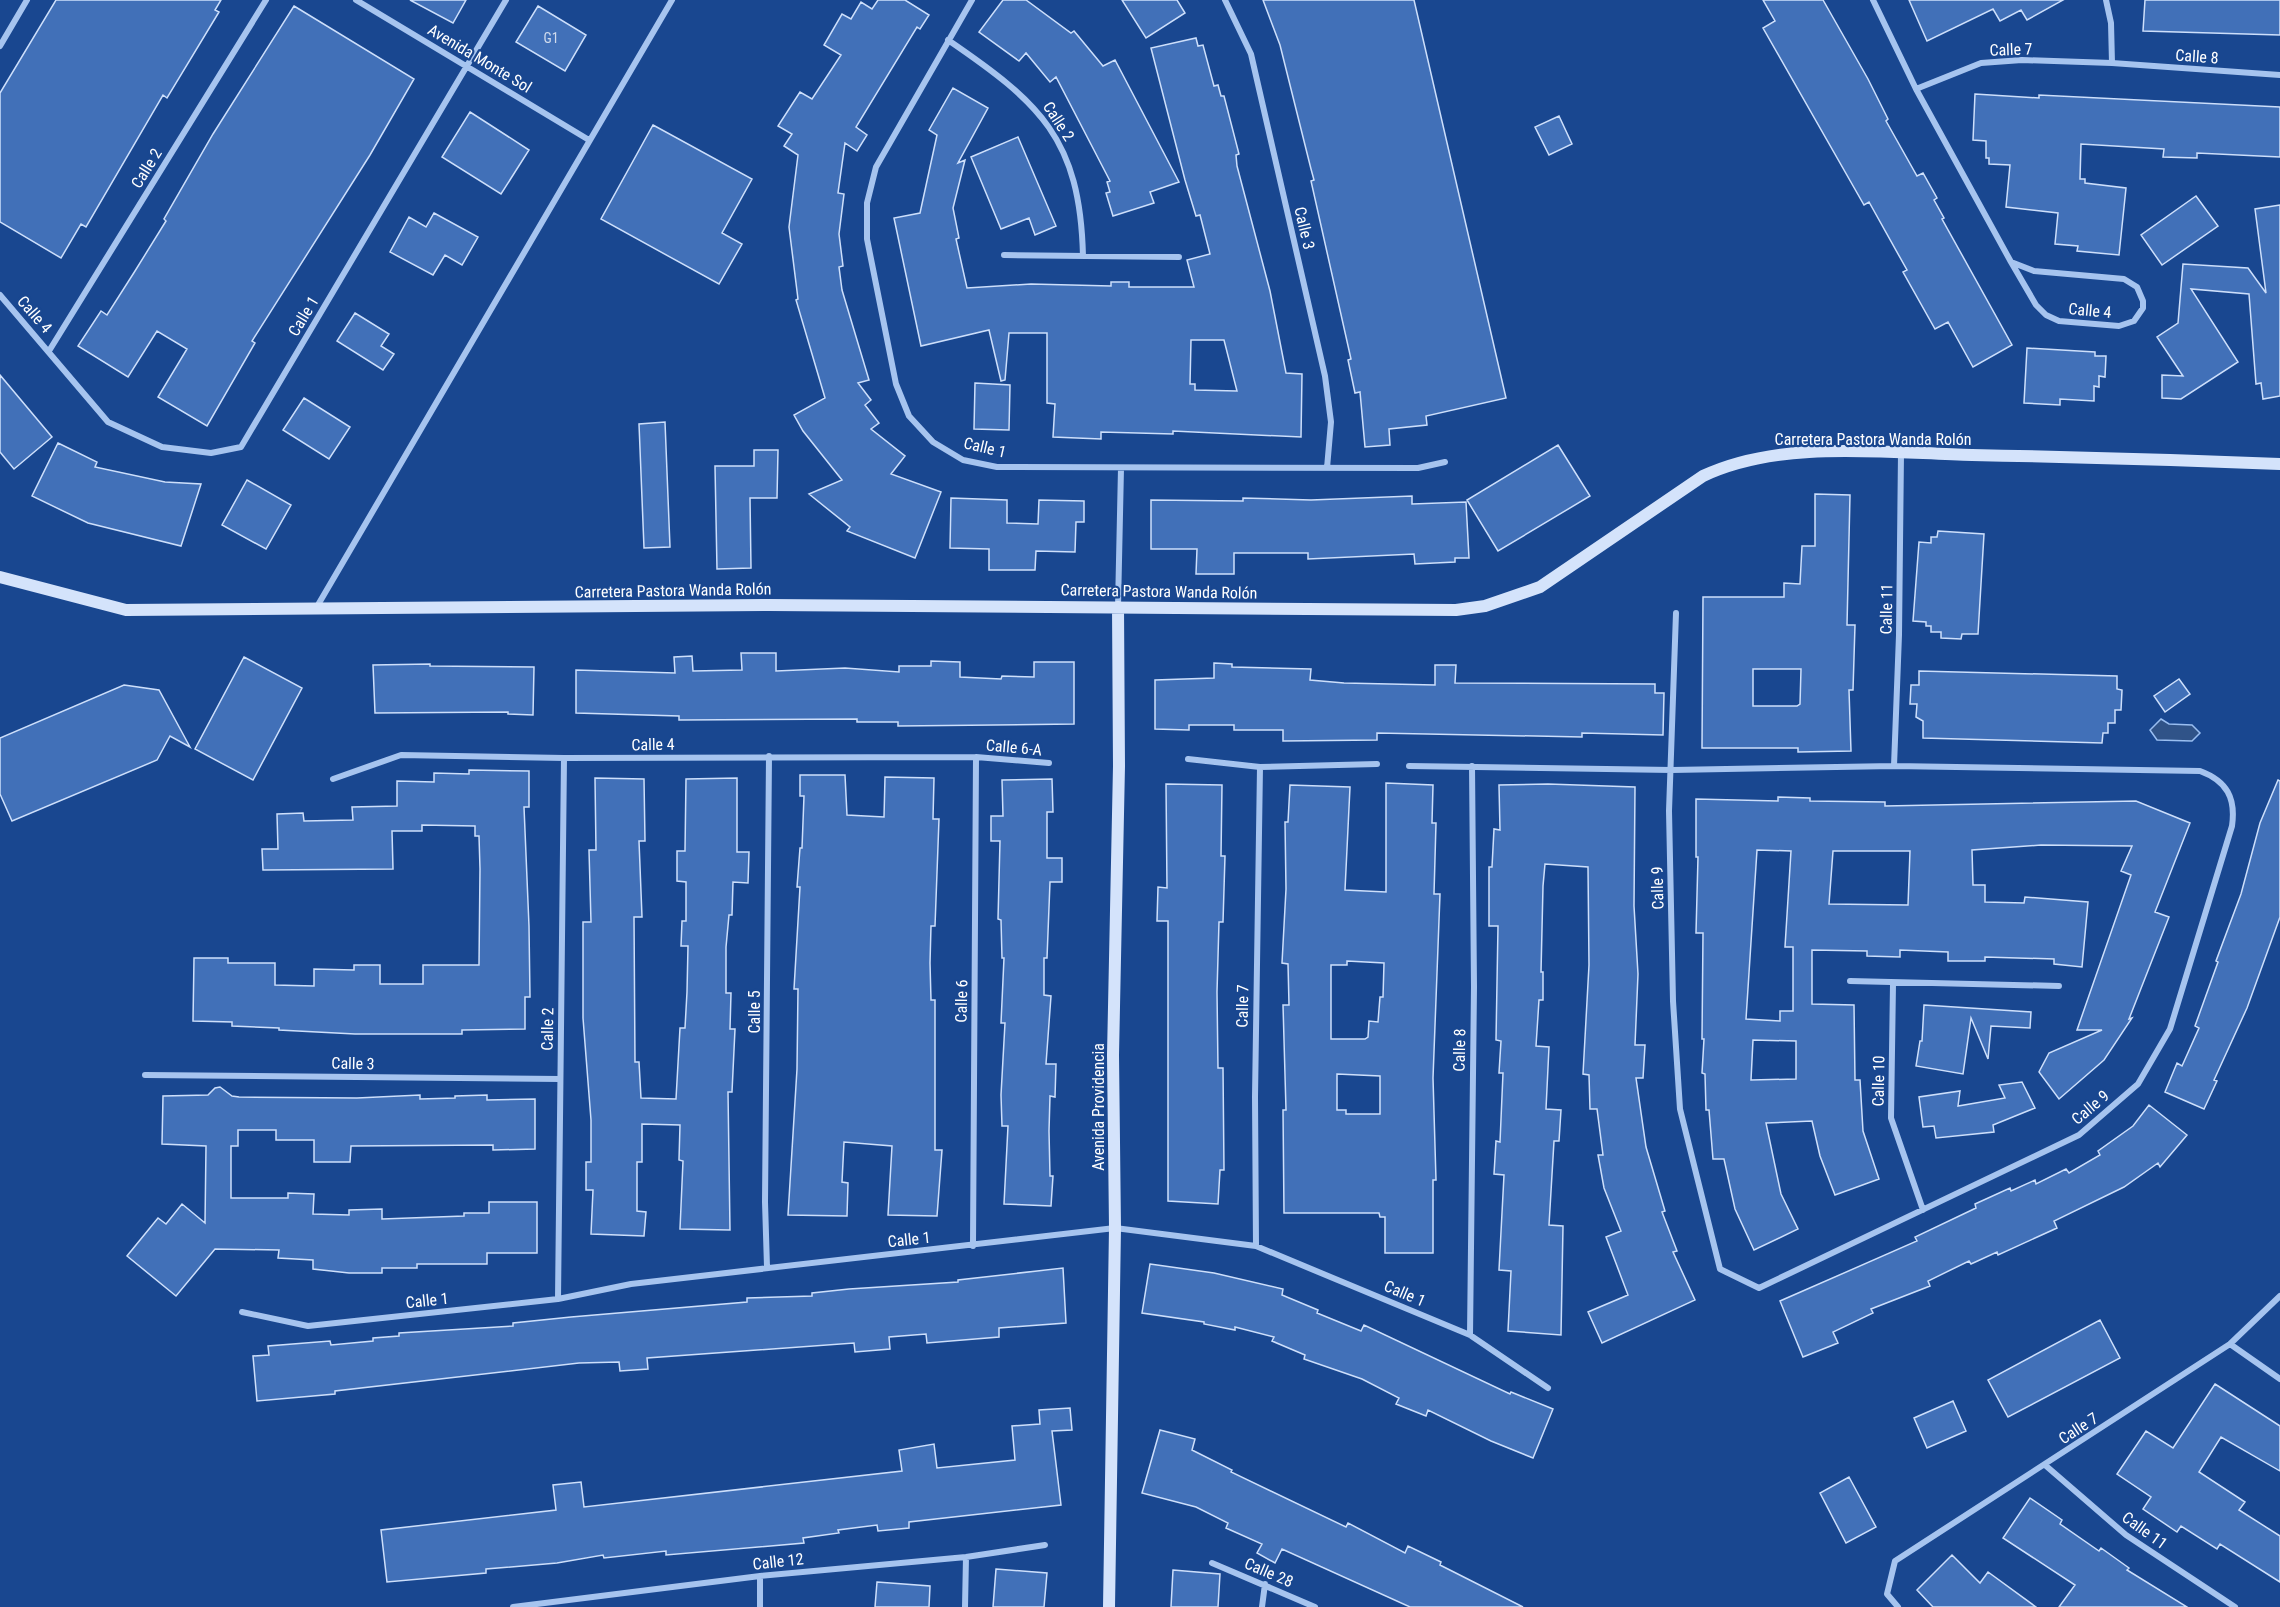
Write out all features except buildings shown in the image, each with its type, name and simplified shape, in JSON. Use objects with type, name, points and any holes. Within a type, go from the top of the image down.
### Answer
[{"type":"street","points":[[0,46],[27,0]]},
{"type":"street","name":"Calle 2","points":[[50,351],[266,0]]},
{"type":"street","name":"Avenida Monte Sol","points":[[356,0],[589,140]]},
{"type":"street","name":"Calle 1","points":[[50,351],[108,422],[162,447],[211,453],[241,447],[506,0]]},
{"type":"street","points":[[315,610],[672,0]]},
{"type":"street","name":"Calle 1","points":[[972,0],[876,167],[867,203],[867,239],[896,384],[909,416],[933,442],[963,460],[997,467],[1418,468],[1445,462]]},
{"type":"street","name":"Calle 3","points":[[1225,0],[1251,54],[1325,376],[1330,422],[1327,468]]},
{"type":"street","name":"Calle 4","points":[[1873,0],[1916,89],[2011,262],[2036,305],[2046,315],[2059,321],[2119,326],[2134,321],[2143,308],[2143,301],[2137,287],[2124,279],[2034,271],[2011,262]]},
{"type":"street","points":[[2106,0],[2111,23],[2112,63]]},
{"type":"street","name":"Calle 2","points":[[948,40],[1002,77],[1029,101],[1050,127],[1065,158],[1076,189],[1082,223],[1083,256]]},
{"type":"street","name":"Calle 7","points":[[1916,89],[1981,63],[2022,60],[2112,63]]},
{"type":"street","name":"Calle 8","points":[[2112,63],[2280,75]]},
{"type":"street","points":[[1004,255],[1179,257]]},
{"type":"street","name":"Calle 4","points":[[0,295],[50,351]]},
{"type":"street","name":"Carretera Pastora Wanda Rolón","points":[[0,577],[126,610],[769,605],[1427,612],[1485,606],[1540,587],[1703,476],[1724,466],[1749,459],[1798,452],[2280,464]]},
{"type":"street","name":"Calle 11","points":[[1894,766],[1899,635],[1901,453]]},
{"type":"street","points":[[1118,607],[1121,468]]},
{"type":"street","name":"Avenida Providencia","points":[[1109,1607],[1115,1228],[1113,1055],[1119,766],[1118,607]]},
{"type":"street","name":"Calle 9","points":[[1409,766],[1472,765],[1672,770],[1894,766],[2200,771],[2214,776],[2225,785],[2232,798],[2234,812],[2170,1029],[2139,1084],[2079,1135],[1759,1288],[1720,1269],[1680,1109],[1672,989],[1670,812],[1672,770],[1676,613]]},
{"type":"street","name":"Calle 4","points":[[333,779],[401,755],[564,758],[976,757]]},
{"type":"street","name":"Calle 5","points":[[767,1267],[765,1191],[770,756]]},
{"type":"street","name":"Calle 6-A","points":[[976,757],[1049,763]]},
{"type":"street","name":"Calle 6","points":[[973,1246],[976,757]]},
{"type":"street","name":"Calle 2","points":[[558,1299],[564,758]]},
{"type":"street","points":[[1188,759],[1260,766],[1377,764]]},
{"type":"street","name":"Calle 8","points":[[1470,1335],[1474,987],[1472,765]]},
{"type":"street","name":"Calle 7","points":[[1256,1246],[1255,1097],[1260,766]]},
{"type":"street","points":[[1850,981],[1893,984],[2059,986]]},
{"type":"street","name":"Calle 10","points":[[1893,984],[1891,1118],[1923,1210]]},
{"type":"street","name":"Calle 3","points":[[145,1075],[560,1079]]},
{"type":"street","name":"Calle 1","points":[[242,1312],[308,1326],[558,1299],[631,1284],[1115,1228],[1256,1246],[1470,1335],[1548,1388]]},
{"type":"street","name":"Calle 7","points":[[1898,1607],[1887,1594],[1895,1561],[2230,1344],[2280,1296]]},
{"type":"street","points":[[2230,1344],[2280,1379]]},
{"type":"street","name":"Calle 11","points":[[2045,1465],[2126,1535],[2235,1607]]},
{"type":"street","name":"Calle 12","points":[[513,1607],[544,1605],[760,1576],[966,1557],[1045,1545]]},
{"type":"street","points":[[965,1607],[966,1557]]},
{"type":"street","name":"Calle 28","points":[[1212,1563],[1315,1607]]},
{"type":"street","points":[[760,1576],[760,1607]]},
{"type":"street","points":[[1262,1607],[1265,1584]]},
{"type":"water","points":[[2161,719],[2169,724],[2192,725],[2200,733],[2192,741],[2157,740],[2150,730]]}]
